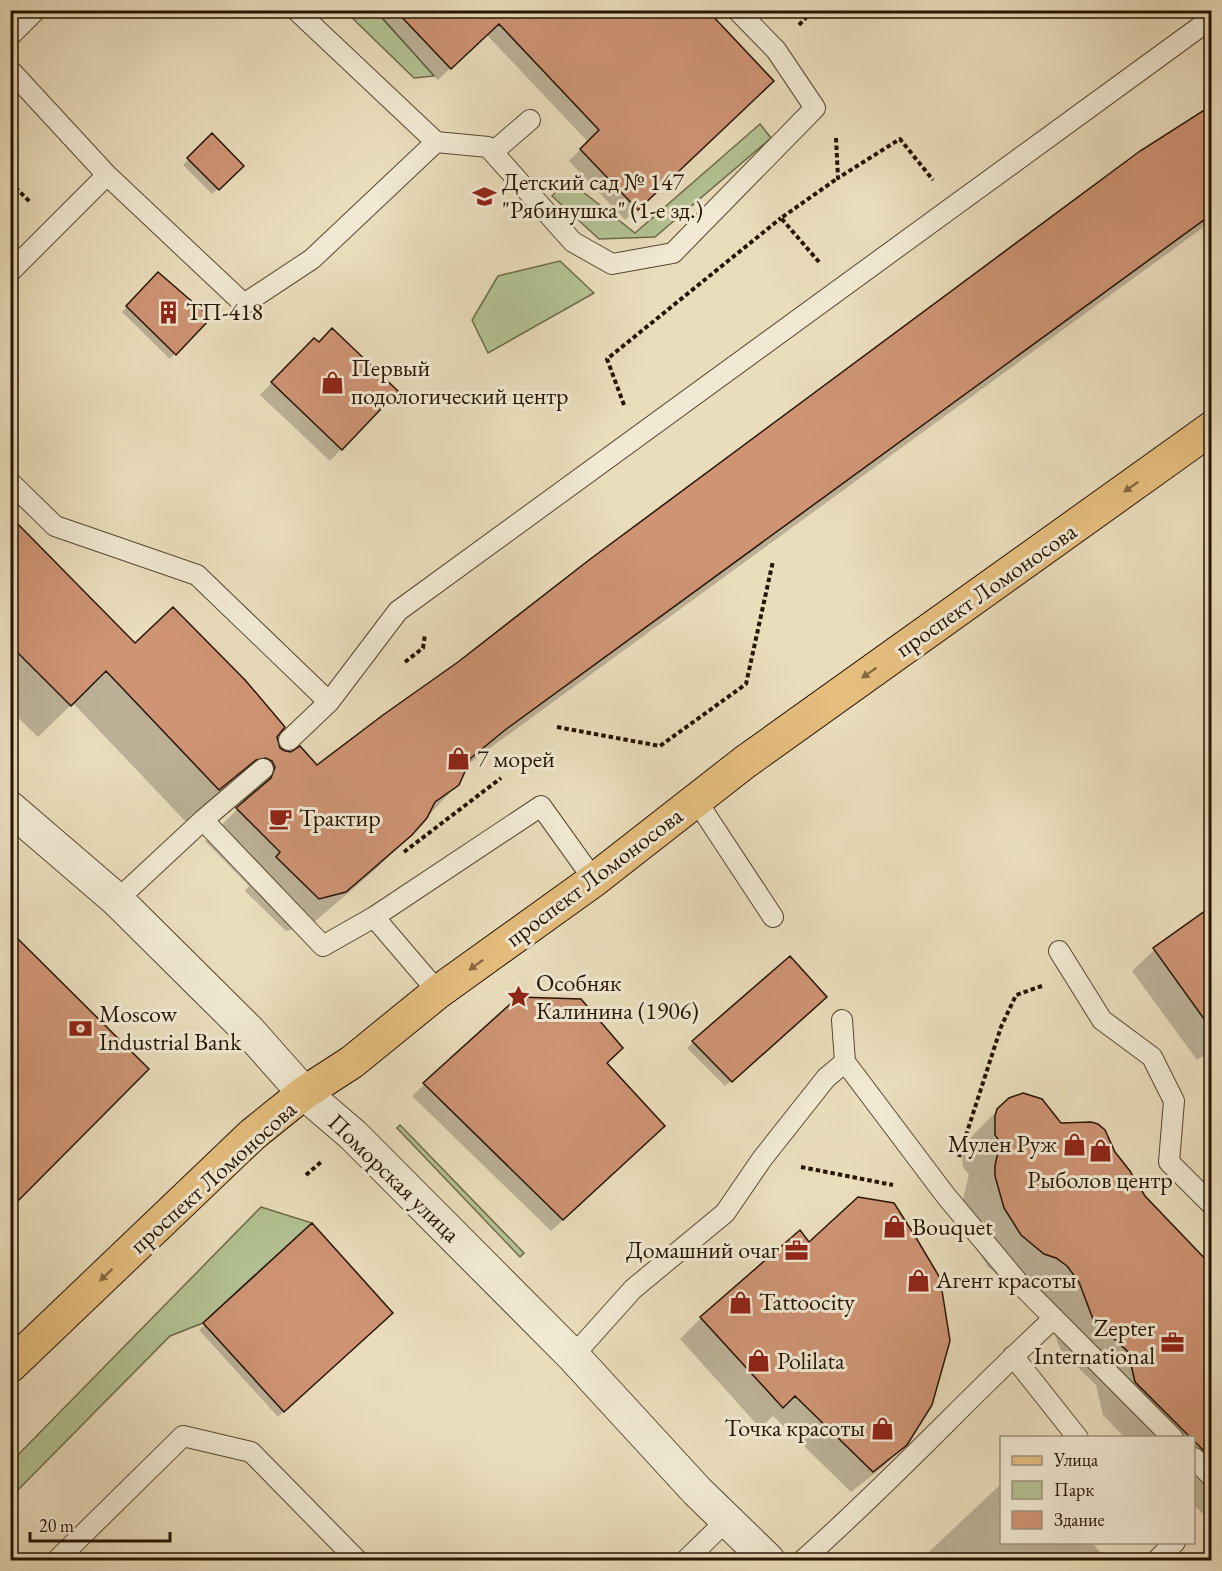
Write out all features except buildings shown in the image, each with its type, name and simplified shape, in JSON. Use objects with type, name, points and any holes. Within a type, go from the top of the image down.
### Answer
[{"type":"main road","name":"проспект Ломоносова","points":[[10,1366],[253,1134],[304,1093],[352,1062],[438,992],[594,880],[696,800],[863,677],[1177,467],[1212,428]]},
{"type":"street","name":"Поморская улица","points":[[10,808],[117,900],[249,1031],[304,1093],[353,1135],[573,1356],[697,1491],[768,1560]]},
{"type":"lane","points":[[10,36],[36,10]]},
{"type":"lane","points":[[296,10],[436,142],[488,147],[573,242],[612,264],[673,253],[815,108],[776,50],[737,10]]},
{"type":"lane","points":[[290,740],[329,702],[398,611],[1212,18]]},
{"type":"lane","points":[[10,70],[107,175],[244,304],[312,260],[436,142]]},
{"type":"lane","points":[[493,152],[530,120]]},
{"type":"lane","points":[[10,272],[107,175]]},
{"type":"lane","points":[[10,482],[55,526],[197,575],[329,702]]},
{"type":"lane","points":[[117,900],[203,820],[263,769]]},
{"type":"lane","points":[[696,800],[772,917]]},
{"type":"lane","points":[[203,820],[323,946],[374,916],[541,806],[594,880]]},
{"type":"lane","points":[[374,916],[438,992]]},
{"type":"lane","points":[[1059,951],[1102,1020],[1152,1057],[1174,1101],[1169,1162],[1212,1205]]},
{"type":"lane","points":[[842,1020],[845,1062],[946,1196],[1017,1281],[1172,1436]]},
{"type":"lane","points":[[573,1356],[633,1288],[725,1213],[762,1159],[825,1078],[845,1062]]},
{"type":"lane","points":[[803,1560],[837,1530],[1054,1318]]},
{"type":"lane","points":[[1013,1356],[1077,1436]]},
{"type":"lane","points":[[57,1560],[183,1436],[251,1452],[357,1560]]},
{"type":"lane","points":[[1195,1459],[1212,1477]]},
{"type":"lane","points":[[686,1560],[727,1520]]},
{"type":"lane","points":[[1157,1560],[1173,1544]]},
{"type":"path","points":[[815,108],[837,139],[838,178]]},
{"type":"path","points":[[636,438],[607,359],[781,218],[900,139],[954,206]]},
{"type":"path","points":[[781,218],[841,288]]},
{"type":"path","points":[[557,727],[660,746],[746,684],[773,561]]},
{"type":"path","points":[[402,854],[501,778]]},
{"type":"path","points":[[762,1159],[946,1196],[1001,1026],[1016,995],[1042,986],[1080,985]]},
{"type":"path","points":[[306,1175],[325,1159]]},
{"type":"green space","points":[[345,11],[376,11],[434,76],[414,78]]},
{"type":"green space","points":[[760,124],[771,138],[655,237],[599,239],[552,196],[568,180],[635,233]]},
{"type":"green space","points":[[560,261],[594,293],[488,353],[472,320],[498,276]]},
{"type":"green space","points":[[400,1125],[524,1253],[520,1257],[397,1128]]},
{"type":"green space","points":[[261,1207],[312,1223],[203,1323],[170,1336],[11,1497],[11,1462]]},
{"type":"place","name":"Детский сад № 147 \"Рябинушка\" (1-е зд.)","points":[[484,196]]},
{"type":"place","name":"ТП-418","points":[[168,312]]},
{"type":"place","name":"Первый подологический центр","points":[[333,382]]},
{"type":"place","name":"7 морей","points":[[459,759]]},
{"type":"place","name":"Трактир","points":[[281,818]]},
{"type":"place","name":"Особняк Калинина (1906)","points":[[518,997]]},
{"type":"place","name":"Moscow Industrial Bank","points":[[81,1028]]},
{"type":"place","name":"Мулен Руж","points":[[1075,1144]]},
{"type":"place","name":"Рыболов центр","points":[[1100,1150]]},
{"type":"place","name":"Bouquet","points":[[894,1227]]},
{"type":"place","name":"Домашний очаг","points":[[797,1250]]},
{"type":"place","name":"Агент красоты","points":[[918,1280]]},
{"type":"place","name":"Tattoocity","points":[[741,1302]]},
{"type":"place","name":"Zepter International","points":[[1173,1342]]},
{"type":"place","name":"Polilata","points":[[759,1361]]},
{"type":"place","name":"Точка красоты","points":[[883,1428]]}]
